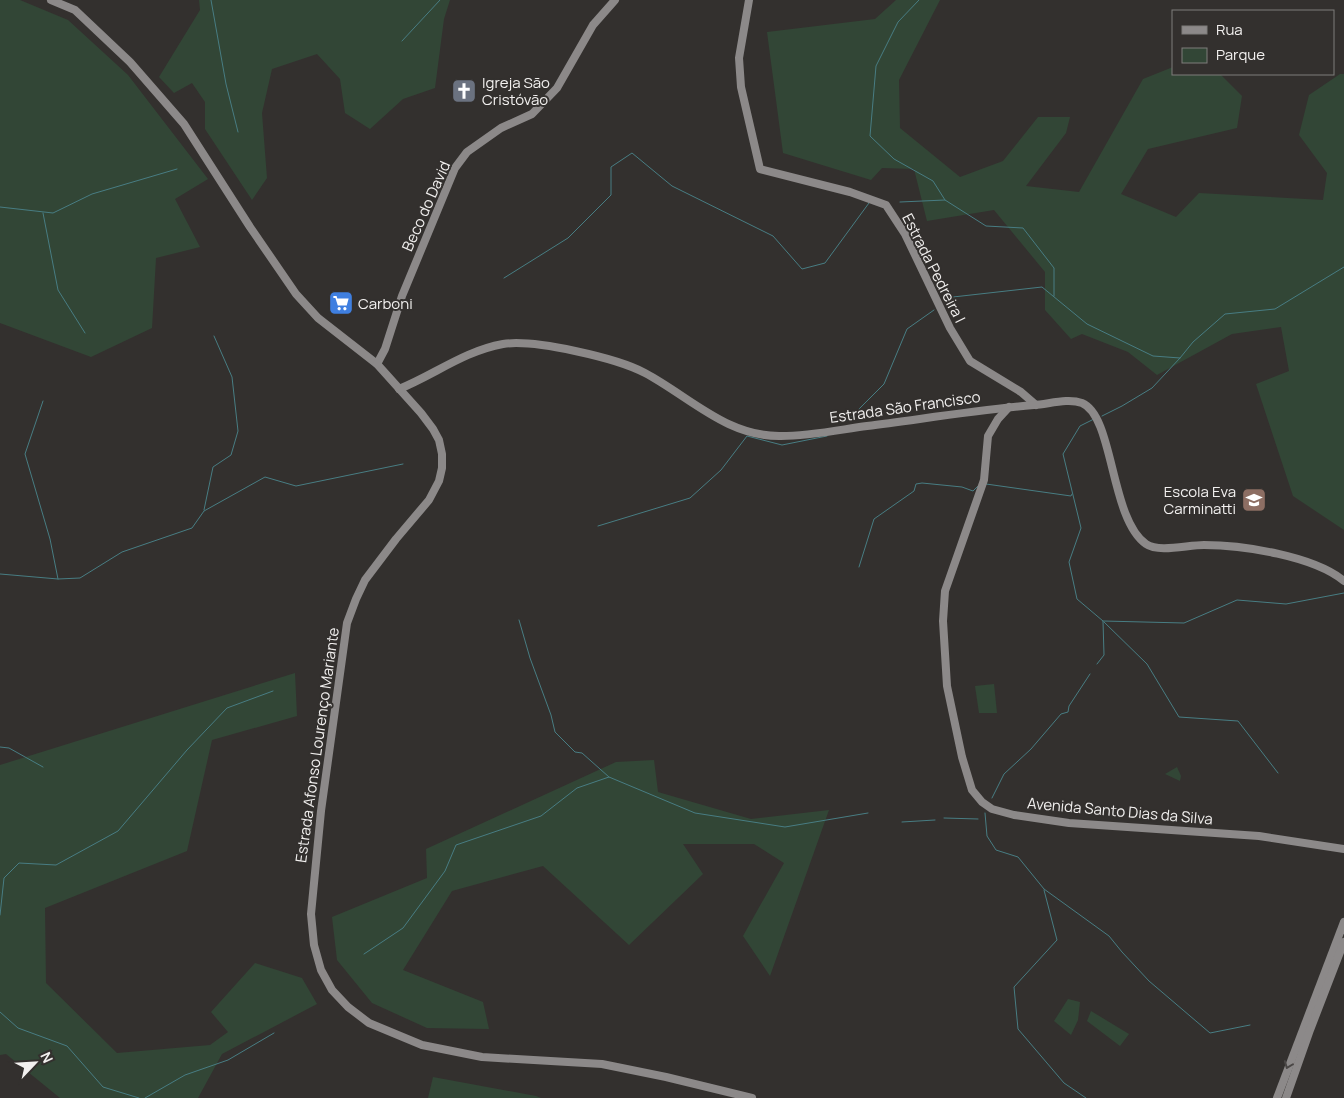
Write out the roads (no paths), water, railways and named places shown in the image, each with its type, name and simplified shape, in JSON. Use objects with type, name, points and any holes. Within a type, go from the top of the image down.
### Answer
[{"type":"main road","name":"Estrada Afonso Lourenço Mariante","points":[[51,0],[75,10],[130,62],[184,124],[250,227],[296,294],[318,318],[377,364],[433,428],[439,440],[442,454],[442,468],[439,481],[429,500],[396,538],[365,580],[347,623],[321,811],[311,914],[314,945],[321,970],[332,990],[348,1007],[369,1023],[422,1045],[482,1057],[602,1064],[752,1098]]},
{"type":"main road","name":"Beco do David","points":[[377,364],[385,349],[402,296],[455,168],[467,152],[502,128],[532,114],[557,88],[593,26],[615,0]]},
{"type":"main road","name":"Estrada Pedreira I","points":[[749,0],[739,58],[744,102],[760,169],[850,192],[886,205],[905,234],[950,328],[970,361],[1021,392],[1036,405]]},
{"type":"main road","name":"Estrada São Francisco","points":[[399,389],[418,382],[448,364],[482,348],[507,343],[530,344],[611,359],[646,373],[708,414],[742,431],[764,436],[814,434],[1009,407],[1074,401],[1087,406],[1094,414],[1103,437],[1124,512],[1145,544],[1156,549],[1204,545],[1252,550],[1305,560],[1333,572],[1344,581]]},
{"type":"main road","name":"Avenida Santo Dias da Silva","points":[[1009,407],[998,419],[988,436],[984,480],[945,591],[943,621],[947,686],[962,757],[972,790],[982,802],[992,809],[1014,815],[1069,823],[1259,836],[1344,849]]},
{"type":"main road","points":[[1277,1098],[1344,922]]},
{"type":"main road","points":[[1280,1088],[1287,1094],[1344,942]]},
{"type":"waterway","points":[[211,0],[226,84],[238,132]]},
{"type":"waterway","points":[[402,41],[440,0]]},
{"type":"waterway","points":[[919,0],[898,22],[876,66],[870,136],[894,159],[933,181],[945,200]]},
{"type":"waterway","points":[[504,278],[568,238],[611,195],[611,167],[632,153],[672,186],[773,236],[802,269],[825,263],[869,203]]},
{"type":"waterway","points":[[0,207],[53,213],[92,194],[177,169]]},
{"type":"waterway","points":[[900,202],[945,200],[986,226],[1023,228],[1054,268],[1054,296]]},
{"type":"waterway","points":[[43,213],[58,290],[85,333]]},
{"type":"waterway","points":[[1102,416],[1152,388],[1193,342],[1225,314],[1275,309],[1344,267]]},
{"type":"waterway","points":[[946,302],[953,297],[1042,287],[1087,324],[1153,356],[1180,358]]},
{"type":"waterway","points":[[847,421],[884,384],[907,329],[934,310]]},
{"type":"waterway","points":[[204,510],[213,467],[231,455],[238,431],[232,377],[214,336]]},
{"type":"waterway","points":[[43,401],[25,454],[50,539],[58,579]]},
{"type":"waterway","points":[[1094,419],[1080,426],[1063,454],[1081,528],[1069,562],[1077,599],[1103,621],[1104,655],[1097,664]]},
{"type":"waterway","points":[[598,526],[690,498],[721,470],[747,436],[782,445],[827,436]]},
{"type":"waterway","points":[[0,574],[58,579],[80,578],[122,552],[192,528],[204,511],[265,477],[296,486],[403,464]]},
{"type":"waterway","points":[[859,567],[874,519],[914,491],[916,484],[962,487],[973,491],[978,486]]},
{"type":"waterway","points":[[986,484],[1071,496],[1072,494]]},
{"type":"waterway","points":[[1103,621],[1184,623],[1237,600],[1286,604],[1344,593]]},
{"type":"waterway","points":[[519,620],[555,732],[575,752],[582,753],[609,777]]},
{"type":"waterway","points":[[1104,622],[1147,664],[1179,717],[1238,721],[1278,773]]},
{"type":"waterway","points":[[992,798],[1004,774],[1031,749],[1061,714],[1068,712],[1069,706],[1090,674]]},
{"type":"waterway","points":[[0,915],[4,878],[19,863],[56,865],[118,831],[187,750],[227,708],[273,691]]},
{"type":"waterway","points":[[0,747],[9,748],[43,767]]},
{"type":"waterway","points":[[364,954],[403,928],[445,871],[456,845],[541,816],[577,788],[609,777],[695,813],[785,827],[868,813]]},
{"type":"waterway","points":[[985,813],[987,836],[996,850],[1018,857],[1044,889],[1109,936],[1149,981],[1210,1033],[1250,1025]]},
{"type":"waterway","points":[[944,818],[978,819]]},
{"type":"waterway","points":[[902,822],[935,820]]},
{"type":"waterway","points":[[1044,890],[1057,940],[1014,987],[1018,1029],[1064,1083],[1086,1098]]},
{"type":"waterway","points":[[0,1012],[18,1028],[67,1046],[103,1087],[139,1098]]},
{"type":"waterway","points":[[145,1098],[185,1075],[228,1060],[274,1033]]},
{"type":"place","name":"Igreja São Cristóvão","points":[[464,91]]},
{"type":"place","name":"Carboni","points":[[341,303]]},
{"type":"place","name":"Escola Eva Carminatti","points":[[1254,500]]}]
